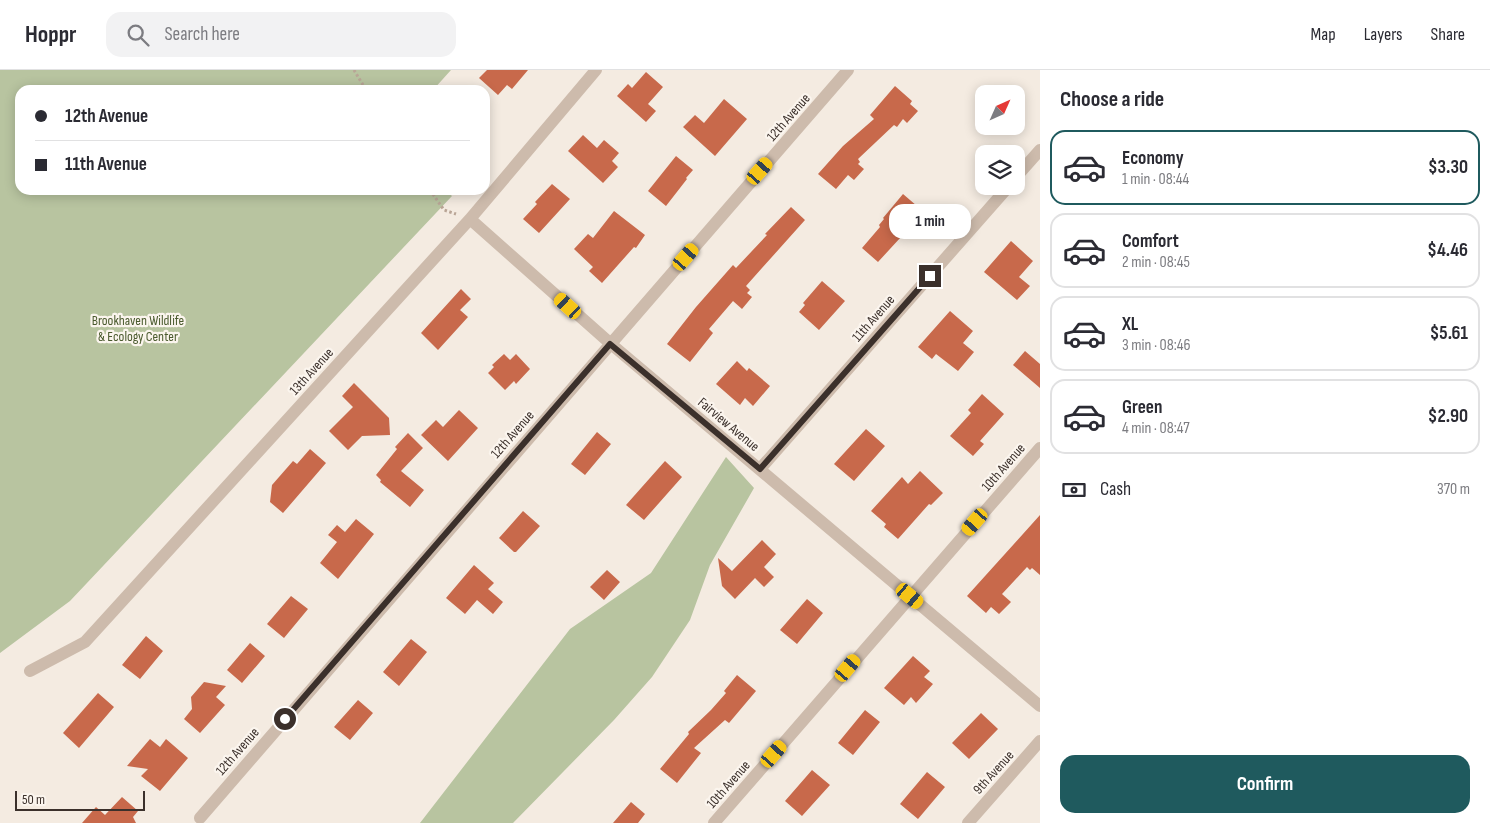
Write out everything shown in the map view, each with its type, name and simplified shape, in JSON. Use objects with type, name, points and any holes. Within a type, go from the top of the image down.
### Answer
[{"type":"street","name":"13th Avenue","points":[[30,671],[85,642],[470,219],[596,70]]},
{"type":"street","name":"12th Avenue","points":[[200,818],[848,70]]},
{"type":"street","points":[[1025,168],[1040,150]]},
{"type":"street","name":"11th Avenue","points":[[760,469],[1000,195]]},
{"type":"street","name":"Fairview Avenue","points":[[470,219],[610,344],[1040,706]]},
{"type":"street","name":"10th Avenue","points":[[714,823],[1040,448]]},
{"type":"street","name":"9th Avenue","points":[[968,823],[1040,741]]},
{"type":"path","points":[[354,70],[363,85]]},
{"type":"path","points":[[434,195],[444,210],[470,219]]},
{"type":"green space","name":"Brookhaven Wildlife & Ecology Center","points":[[0,70],[451,70],[438,85],[15,85],[15,195],[452,196],[70,601],[0,653]]},
{"type":"green space","points":[[726,457],[754,488],[710,565],[690,620],[652,677],[614,720],[513,823],[420,823],[570,629],[651,573]]},
{"type":"building","points":[[487,70],[528,70],[512,89],[507,85],[498,95],[490,88],[490,85],[487,85],[479,78]]},
{"type":"building","points":[[646,72],[663,87],[648,104],[656,111],[646,122],[617,96],[628,84],[632,88]]},
{"type":"building","points":[[895,86],[912,101],[910,104],[918,111],[907,123],[903,119],[897,127],[894,125],[858,159],[860,162],[858,164],[864,169],[854,180],[848,175],[836,189],[818,174],[843,146],[874,119],[870,115]]},
{"type":"building","points":[[724,99],[747,119],[715,156],[683,127],[695,115],[704,123]]},
{"type":"building","points":[[583,135],[597,148],[604,140],[619,153],[612,161],[618,167],[603,183],[568,151]]},
{"type":"building","points":[[676,156],[693,170],[666,206],[648,191]]},
{"type":"building","points":[[552,184],[570,199],[539,233],[523,219],[537,204],[535,202]]},
{"type":"building","points":[[903,194],[924,212],[878,262],[862,248],[880,227],[879,225],[883,218]]},
{"type":"building","points":[[791,207],[805,220],[746,286],[750,290],[747,293],[752,297],[742,309],[733,301],[709,329],[713,333],[690,362],[667,344],[733,265],[736,268]]},
{"type":"building","points":[[614,211],[645,235],[636,248],[634,247],[602,283],[589,271],[593,267],[574,249],[588,234],[593,238]]},
{"type":"building","points":[[1011,241],[1033,261],[1019,277],[1030,286],[1017,300],[984,272]]},
{"type":"building","points":[[822,281],[845,301],[819,330],[799,312],[805,305],[803,303]]},
{"type":"building","points":[[461,289],[471,299],[460,310],[468,317],[438,350],[421,333]]},
{"type":"building","points":[[950,311],[973,331],[963,343],[974,352],[958,371],[936,354],[932,359],[918,347]]},
{"type":"building","points":[[1025,351],[1040,364],[1040,388],[1013,365]]},
{"type":"building","points":[[504,354],[510,360],[516,354],[530,369],[516,384],[514,381],[505,390],[488,373],[494,367],[492,365]]},
{"type":"building","points":[[737,361],[747,371],[749,368],[770,386],[753,406],[745,398],[740,405],[716,384]]},
{"type":"building","points":[[354,383],[389,418],[390,435],[362,436],[348,450],[329,431],[353,407],[342,396]]},
{"type":"building","points":[[982,394],[1004,414],[980,441],[984,444],[973,456],[950,436],[971,413],[968,410]]},
{"type":"building","points":[[459,410],[478,428],[448,461],[421,435],[436,420],[443,427]]},
{"type":"building","points":[[866,429],[885,446],[854,481],[834,464]]},
{"type":"building","points":[[597,432],[611,444],[585,475],[571,464]]},
{"type":"building","points":[[408,433],[423,448],[401,471],[424,490],[410,507],[380,482],[381,480],[376,475],[397,449],[395,447]]},
{"type":"building","points":[[310,449],[326,463],[283,513],[270,502],[272,485],[293,461],[297,464]]},
{"type":"building","points":[[665,461],[682,477],[644,520],[626,505]]},
{"type":"building","points":[[920,471],[943,493],[931,505],[929,504],[898,539],[884,527],[886,524],[871,511],[902,477],[908,484]]},
{"type":"building","points":[[523,511],[540,526],[514,552],[499,538]]},
{"type":"building","points":[[1040,515],[1040,575],[1032,568],[1030,570],[1027,567],[1002,594],[1011,602],[999,614],[991,607],[986,613],[967,596]]},
{"type":"building","points":[[356,519],[374,534],[338,579],[320,563],[337,542],[328,535],[337,525],[345,532]]},
{"type":"building","points":[[762,540],[776,554],[764,567],[774,577],[764,587],[755,578],[735,599],[722,586],[718,558],[732,571]]},
{"type":"building","points":[[474,565],[494,583],[488,589],[503,602],[493,614],[477,600],[465,614],[446,598]]},
{"type":"building","points":[[607,570],[620,582],[604,600],[590,587]]},
{"type":"building","points":[[291,596],[308,609],[284,638],[267,624]]},
{"type":"building","points":[[807,599],[823,613],[797,644],[780,630]]},
{"type":"building","points":[[146,636],[163,651],[140,679],[122,665]]},
{"type":"building","points":[[411,639],[427,652],[399,686],[383,672]]},
{"type":"building","points":[[250,643],[265,656],[242,683],[227,670]]},
{"type":"building","points":[[913,656],[930,671],[924,677],[933,684],[916,703],[911,697],[904,705],[884,688]]},
{"type":"building","points":[[737,675],[756,691],[729,723],[725,720],[694,748],[701,753],[677,783],[660,769],[689,734],[688,732],[726,693],[724,691]]},
{"type":"building","points":[[204,682],[226,686],[216,697],[225,705],[200,733],[184,719],[192,709],[191,697]]},
{"type":"building","points":[[98,693],[114,707],[79,748],[63,733]]},
{"type":"building","points":[[358,700],[373,713],[350,740],[334,727]]},
{"type":"building","points":[[865,710],[880,722],[853,755],[838,743]]},
{"type":"building","points":[[981,713],[998,729],[969,759],[952,743]]},
{"type":"building","points":[[150,739],[160,747],[166,739],[188,758],[160,791],[141,776],[148,769],[127,766]]},
{"type":"building","points":[[812,770],[830,785],[802,816],[785,801]]},
{"type":"building","points":[[927,772],[945,787],[918,819],[900,804]]},
{"type":"building","points":[[122,797],[138,811],[133,817],[136,823],[82,823],[96,807],[105,815]]},
{"type":"building","points":[[631,802],[645,814],[638,823],[613,823]]},
{"type":"route","points":[[285,719],[610,344],[760,469],[930,276]]}]
